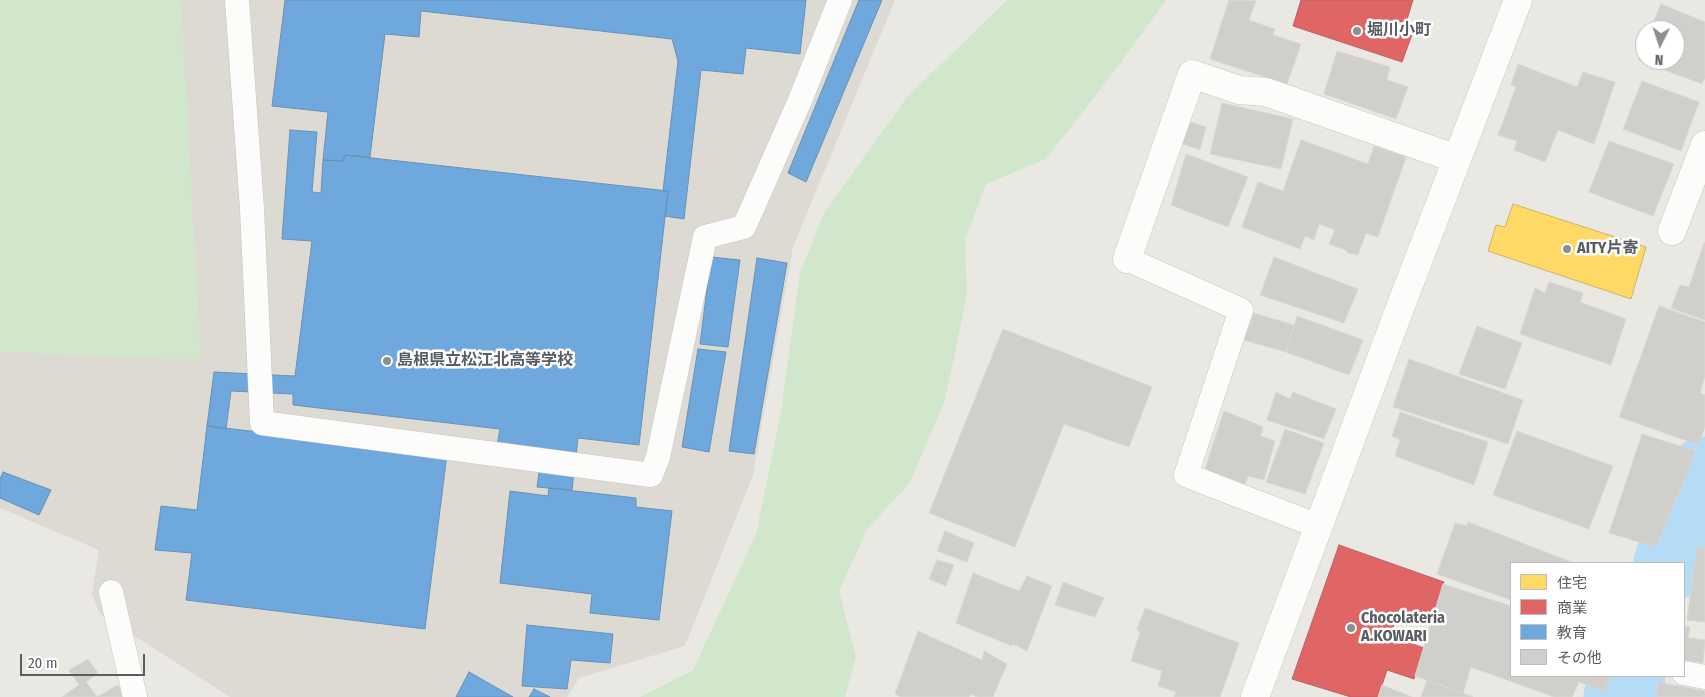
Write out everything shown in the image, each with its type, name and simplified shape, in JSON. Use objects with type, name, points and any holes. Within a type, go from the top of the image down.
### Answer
[{"type":"street","points":[[1255,697],[1395,320],[1518,0]]},
{"type":"street","points":[[1127,259],[1192,74],[1239,90],[1266,92],[1457,159]]},
{"type":"street","points":[[1672,231],[1705,145]]},
{"type":"lane","points":[[237,0],[252,209],[262,423],[650,475],[658,457],[705,238],[744,227],[801,98],[840,0]]},
{"type":"lane","points":[[1127,259],[1241,310],[1186,475],[1318,526]]},
{"type":"lane","points":[[111,592],[135,697]]},
{"type":"lane","points":[[1685,673],[1705,677]]},
{"type":"shaded area","name":"島根県立松江北高等学校","points":[[0,0],[895,0],[793,247],[753,475],[685,646],[579,678],[567,697],[230,697],[100,614],[92,594],[99,550],[0,508]]},
{"type":"green space","points":[[0,0],[181,0],[201,360],[0,352]]},
{"type":"green space","points":[[1007,0],[1166,0],[1117,68],[1046,159],[986,184],[965,240],[967,295],[945,400],[910,483],[868,528],[839,591],[856,657],[845,697],[640,697],[693,670],[756,534],[781,412],[800,273],[824,213],[907,97]]},
{"type":"building: 住宅","name":"AITY片寄","points":[[1513,204],[1646,247],[1631,299],[1488,251],[1496,225],[1505,227]]},
{"type":"building: 商業","name":"堀川小町","points":[[1301,0],[1413,0],[1404,29],[1413,32],[1402,62],[1293,26]]},
{"type":"building: 商業","name":"Chocolateria A.KOWARI","points":[[1339,545],[1444,582],[1431,621],[1399,609],[1390,636],[1424,648],[1414,679],[1387,670],[1378,697],[1351,697],[1292,679]]},
{"type":"building: 教育","points":[[285,0],[806,0],[800,54],[746,48],[743,74],[701,70],[684,219],[665,216],[668,191],[663,191],[678,61],[672,39],[421,11],[419,37],[385,34],[370,157],[345,155],[343,161],[323,160],[328,112],[272,106]]},
{"type":"building: 教育","points":[[859,0],[882,0],[806,182],[788,173]]},
{"type":"building: 教育","name":"島根県立松江北高等学校","points":[[290,130],[317,132],[312,192],[321,193],[323,160],[343,161],[345,155],[668,191],[639,445],[578,438],[572,490],[537,487],[542,451],[497,445],[500,429],[293,405],[293,394],[231,391],[226,429],[207,426],[214,372],[295,376],[312,241],[282,239]]},
{"type":"building: 教育","points":[[711,257],[740,260],[728,347],[700,344]]},
{"type":"building: 教育","points":[[757,258],[787,263],[754,454],[729,451]]},
{"type":"building: 教育","points":[[698,349],[726,352],[709,452],[682,447]]},
{"type":"building: 教育","points":[[207,426],[447,454],[425,629],[186,600],[192,553],[155,550],[161,506],[197,510]]},
{"type":"building: 教育","points":[[3,472],[51,490],[39,515],[0,498],[0,479]]},
{"type":"building: 教育","points":[[549,488],[636,498],[636,507],[672,511],[659,620],[590,613],[592,594],[500,583],[510,491],[548,496]]},
{"type":"building: 教育","points":[[527,625],[613,634],[610,663],[571,660],[567,689],[522,686]]},
{"type":"building: 教育","points":[[469,672],[513,697],[456,697]]},
{"type":"building: 教育","points":[[534,689],[550,697],[529,697]]},
{"type":"building: その他","points":[[1229,0],[1256,1],[1249,20],[1275,29],[1273,35],[1301,44],[1287,84],[1210,59]]},
{"type":"building: その他","points":[[1661,4],[1705,22],[1705,78],[1702,84],[1665,70],[1685,70],[1685,20],[1654,20]]},
{"type":"building: その他","points":[[1337,51],[1390,67],[1387,80],[1408,87],[1396,119],[1324,94]]},
{"type":"building: その他","points":[[1518,64],[1577,87],[1583,72],[1615,82],[1594,144],[1558,130],[1545,162],[1514,150],[1517,141],[1498,135],[1516,87],[1511,85]]},
{"type":"building: その他","points":[[1642,81],[1699,102],[1681,151],[1623,129]]},
{"type":"building: その他","points":[[1222,103],[1293,119],[1281,169],[1210,154]]},
{"type":"building: その他","points":[[1188,121],[1206,127],[1200,150],[1183,144]]},
{"type":"building: その他","points":[[1301,140],[1368,164],[1374,146],[1406,157],[1378,237],[1366,233],[1358,255],[1348,253],[1346,250],[1329,244],[1335,230],[1319,224],[1314,240],[1305,236],[1300,249],[1242,227],[1258,182],[1283,191]]},
{"type":"building: その他","points":[[1609,141],[1674,164],[1653,216],[1589,192]]},
{"type":"building: その他","points":[[1186,154],[1248,177],[1228,227],[1171,205]]},
{"type":"building: その他","points":[[1704,243],[1705,320],[1671,308],[1680,285],[1689,287]]},
{"type":"building: その他","points":[[1274,257],[1358,289],[1344,323],[1260,295]]},
{"type":"building: その他","points":[[1549,282],[1583,293],[1580,302],[1626,319],[1611,365],[1520,334],[1535,288],[1545,293]]},
{"type":"building: その他","points":[[1659,306],[1705,322],[1705,376],[1700,393],[1705,395],[1705,426],[1699,445],[1619,417]]},
{"type":"building: その他","points":[[1254,313],[1294,325],[1286,352],[1244,340]]},
{"type":"building: その他","points":[[1297,316],[1363,340],[1349,375],[1286,352]]},
{"type":"building: その他","points":[[1477,326],[1522,343],[1505,389],[1459,374]]},
{"type":"building: その他","points":[[1003,329],[1152,387],[1129,447],[1064,424],[1015,547],[929,513]]},
{"type":"building: その他","points":[[1409,359],[1523,400],[1508,444],[1393,407]]},
{"type":"building: その他","points":[[1276,392],[1290,399],[1293,392],[1336,409],[1324,439],[1267,420]]},
{"type":"building: その他","points":[[1224,411],[1263,427],[1261,436],[1275,441],[1264,480],[1248,476],[1245,484],[1205,469]]},
{"type":"building: その他","points":[[1400,412],[1488,442],[1474,485],[1395,456],[1400,440],[1392,436]]},
{"type":"building: その他","points":[[1285,429],[1324,443],[1305,494],[1266,482]]},
{"type":"building: その他","points":[[1517,431],[1613,466],[1589,529],[1493,495]]},
{"type":"building: その他","points":[[1642,434],[1696,451],[1656,547],[1609,533]]},
{"type":"building: その他","points":[[1468,522],[1571,562],[1510,562],[1510,600],[1437,574],[1455,523],[1467,526]]},
{"type":"building: その他","points":[[945,531],[974,543],[967,562],[937,551]]},
{"type":"building: その他","points":[[1697,547],[1705,548],[1705,622],[1687,620]]},
{"type":"building: その他","points":[[937,560],[954,565],[946,586],[929,579]]},
{"type":"building: その他","points":[[973,573],[1019,591],[1027,576],[1052,586],[1027,651],[956,623]]},
{"type":"building: その他","points":[[1063,582],[1104,598],[1095,617],[1055,605]]},
{"type":"building: その他","points":[[1443,584],[1510,606],[1510,677],[1611,677],[1605,692],[1579,682],[1572,697],[1554,697],[1471,667],[1463,693],[1415,676]]},
{"type":"building: その他","points":[[1145,608],[1239,643],[1220,697],[1174,697],[1176,692],[1158,686],[1162,671],[1131,661],[1140,632],[1137,630]]},
{"type":"building: その他","points":[[1685,626],[1690,627],[1688,638],[1705,640],[1703,663],[1685,660]]},
{"type":"building: その他","points":[[918,631],[982,660],[984,651],[1007,664],[993,697],[977,697],[971,694],[969,697],[901,697],[895,694]]},
{"type":"building: その他","points":[[88,659],[98,673],[86,682],[97,697],[62,697],[79,685],[69,670]]},
{"type":"building: その他","points":[[1427,680],[1463,693],[1473,697],[1421,697]]},
{"type":"building: その他","points":[[1658,682],[1705,691],[1705,697],[1657,697]]},
{"type":"building: その他","points":[[118,685],[124,697],[97,697]]},
{"type":"building: その他","points":[[1382,685],[1412,697],[1378,697]]},
{"type":"waterway","points":[[1671,562],[1705,474]]},
{"type":"waterway","points":[[1621,697],[1628,677]]},
{"type":"place","name":"堀川小町","points":[[1357,31]]},
{"type":"place","name":"AITY片寄","points":[[1567,249]]},
{"type":"place","name":"島根県立松江北高等学校","points":[[387,361]]},
{"type":"place","name":"Chocolateria A.KOWARI","points":[[1351,628]]}]
